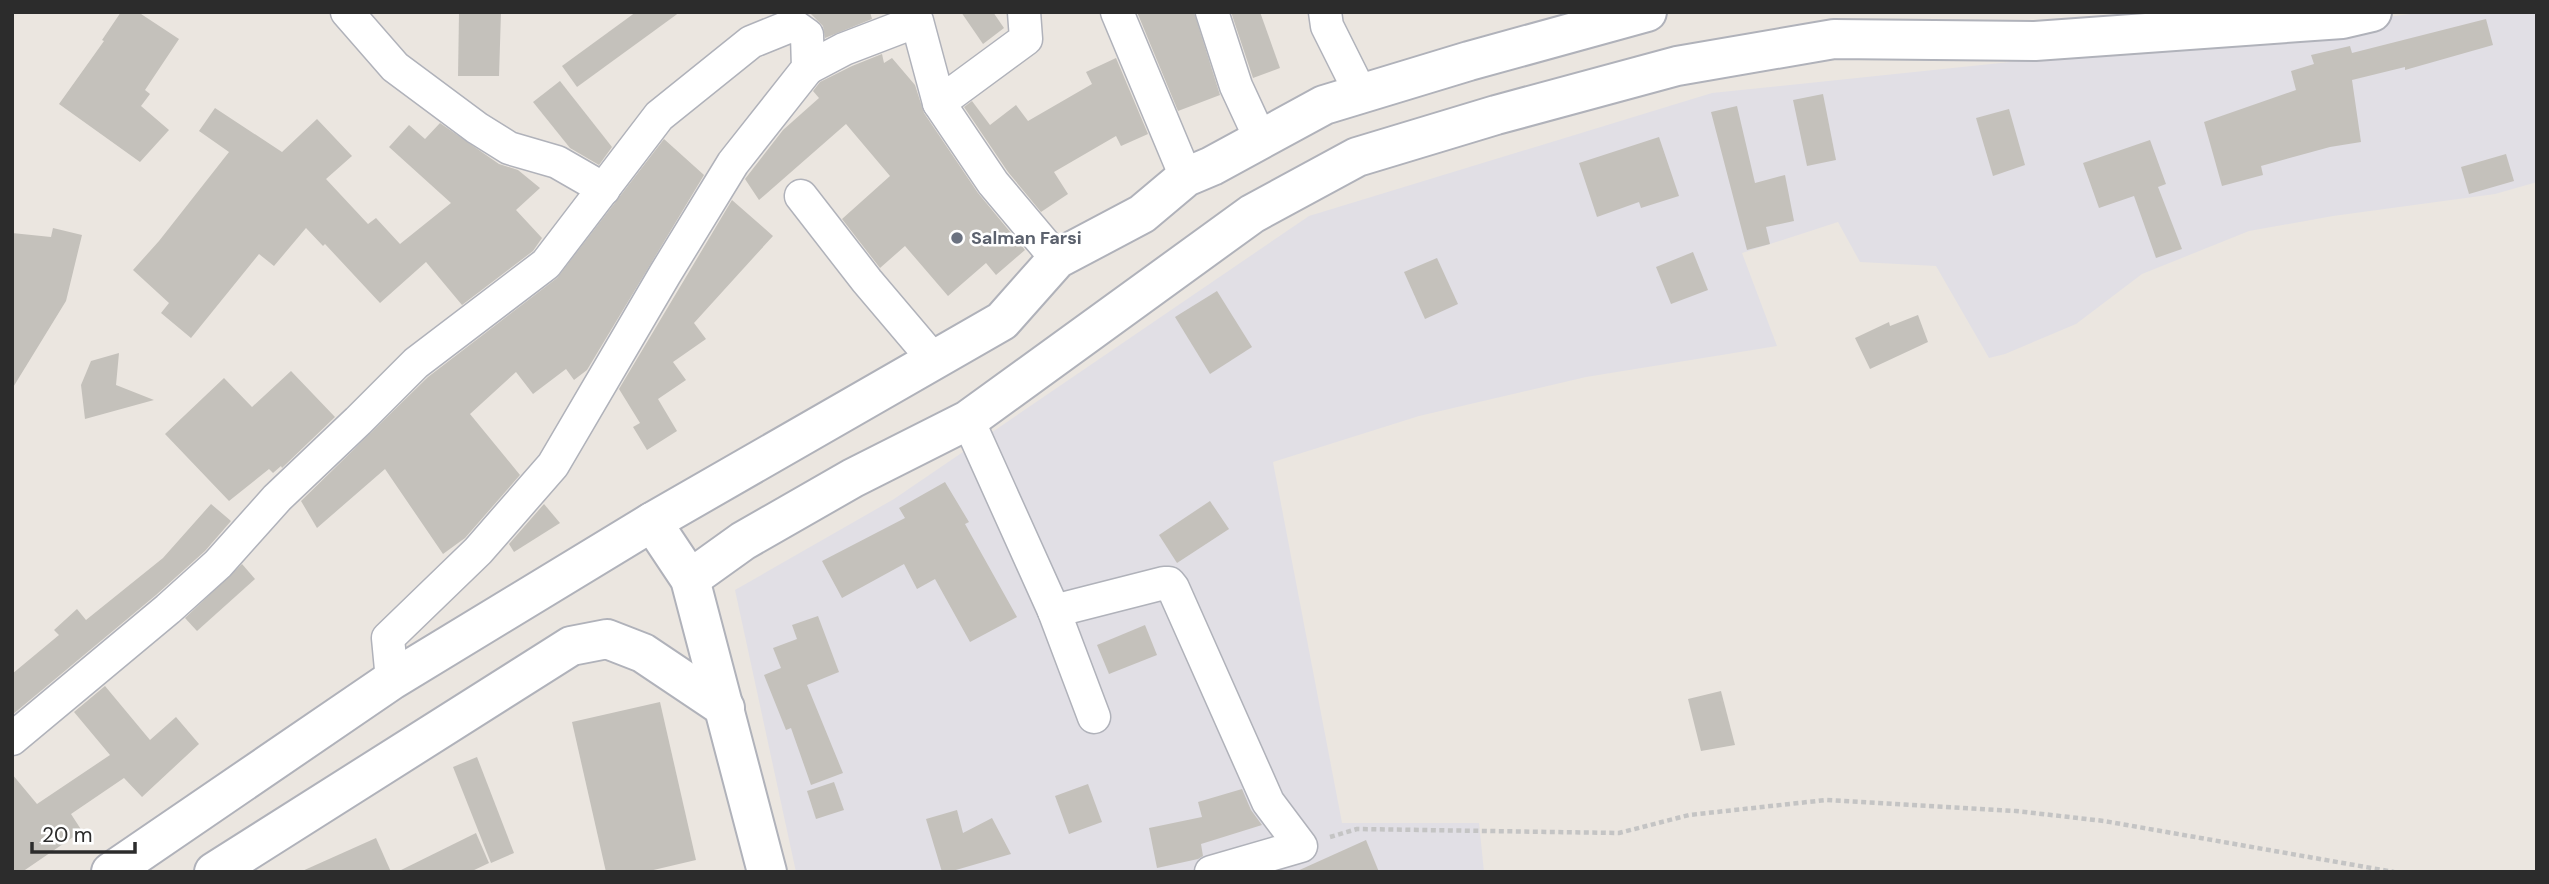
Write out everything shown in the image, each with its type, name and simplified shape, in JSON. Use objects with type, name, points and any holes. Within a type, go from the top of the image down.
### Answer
[{"type":"main road","points":[[111,872],[392,680],[652,522],[1002,321],[1057,259],[1142,214],[1186,177],[1212,166],[1324,105],[1601,18],[1647,12]]},
{"type":"main road","points":[[690,579],[743,541],[809,503],[968,420],[1252,214],[1357,157],[1496,115],[1676,66],[1834,39],[2035,41],[2342,19],[2372,12]]},
{"type":"main road","points":[[652,522],[690,579],[767,872]]},
{"type":"main road","points":[[215,872],[570,646],[607,639],[643,653],[725,708]]},
{"type":"street","points":[[347,12],[395,67],[477,128],[509,148],[557,162],[604,189]]},
{"type":"street","points":[[939,103],[1026,39],[1024,12]]},
{"type":"street","points":[[1117,12],[1186,177]]},
{"type":"street","points":[[1212,12],[1236,86],[1261,140]]},
{"type":"street","points":[[1325,12],[1326,26],[1361,94]]},
{"type":"street","points":[[392,680],[388,639],[478,551],[553,465],[733,163],[808,68],[844,50],[916,21],[939,103],[993,183],[1057,259]]},
{"type":"street","points":[[12,739],[218,564],[277,498],[415,363],[546,264],[659,116],[751,41],[793,24],[807,35],[808,68]]},
{"type":"street","points":[[801,196],[867,281],[934,360]]},
{"type":"street","points":[[968,420],[1054,611],[1094,717]]},
{"type":"street","points":[[1054,611],[1169,583],[1268,802],[1301,846],[1211,872]]},
{"type":"path","points":[[1301,846],[1357,829],[1619,833],[1689,815],[1826,800],[2016,811],[2104,821],[2394,872]]},
{"type":"shaded area","points":[[2425,12],[2537,12],[2537,182],[2495,194],[2333,216],[2249,231],[2142,274],[2076,324],[1989,358],[1936,266],[1860,262],[1838,222],[1742,253],[1777,346],[1586,377],[1419,416],[1273,462],[1342,823],[1479,823],[1484,872],[796,872],[735,590],[894,499],[1309,216],[1712,93],[2192,43]]},
{"type":"building","points":[[121,12],[138,12],[179,39],[145,90],[150,94],[141,106],[169,130],[140,162],[59,104],[104,41],[102,40]]},
{"type":"building","points":[[459,12],[501,12],[499,76],[458,76]]},
{"type":"building","points":[[636,12],[680,12],[577,87],[562,66]]},
{"type":"building","points":[[809,12],[870,12],[872,19],[825,38],[823,26]]},
{"type":"building","points":[[961,12],[993,12],[1004,28],[983,44]]},
{"type":"building","points":[[1137,12],[1194,12],[1220,95],[1178,111]]},
{"type":"building","points":[[1231,12],[1260,12],[1280,68],[1253,78]]},
{"type":"building","points":[[2486,19],[2493,45],[2405,70],[2405,67],[2352,80],[2361,142],[2330,147],[2261,166],[2263,175],[2222,186],[2204,122],[2296,90],[2291,71],[2314,64],[2311,55],[2350,46],[2352,53]]},
{"type":"building","points":[[882,54],[884,63],[892,58],[915,85],[924,113],[978,193],[1025,250],[996,275],[986,263],[948,296],[905,246],[880,268],[842,219],[890,176],[846,124],[759,200],[745,179],[783,130],[819,98],[813,91],[820,82]]},
{"type":"building","points":[[1116,58],[1148,134],[1121,146],[1116,136],[1054,172],[1068,194],[1041,212],[1008,172],[964,107],[972,101],[990,125],[1016,105],[1028,121],[1092,84],[1086,72]]},
{"type":"building","points":[[560,81],[612,147],[599,165],[570,148],[533,102]]},
{"type":"building","points":[[1823,94],[1836,160],[1807,166],[1793,100]]},
{"type":"building","points":[[1737,106],[1755,183],[1785,175],[1794,221],[1766,227],[1770,244],[1747,250],[1711,112]]},
{"type":"building","points":[[215,108],[282,152],[317,119],[352,156],[326,179],[368,224],[376,218],[400,244],[451,203],[389,147],[409,125],[425,139],[440,123],[499,164],[518,170],[540,188],[516,210],[542,238],[533,251],[462,305],[426,262],[380,303],[325,244],[323,246],[306,228],[274,266],[259,254],[191,338],[161,313],[169,303],[133,270],[229,152],[199,131]]},
{"type":"building","points":[[2009,109],[2025,165],[1993,176],[1976,118]]},
{"type":"building","points":[[1659,137],[1679,196],[1641,208],[1639,202],[1597,217],[1579,163]]},
{"type":"building","points":[[664,139],[704,175],[587,370],[574,380],[566,369],[533,394],[516,372],[470,414],[520,475],[465,538],[443,554],[385,469],[317,528],[301,501],[428,377],[557,278]]},
{"type":"building","points":[[2150,140],[2166,184],[2158,187],[2182,249],[2156,258],[2134,196],[2099,208],[2083,163]]},
{"type":"building","points":[[2506,154],[2514,181],[2469,194],[2461,167]]},
{"type":"building","points":[[732,200],[773,236],[694,323],[706,339],[673,362],[686,380],[658,399],[677,431],[647,450],[633,427],[640,423],[619,389]]},
{"type":"building","points":[[53,228],[82,235],[66,301],[12,389],[12,233],[51,237]]},
{"type":"building","points":[[1693,252],[1708,290],[1671,304],[1656,267]]},
{"type":"building","points":[[1437,258],[1458,304],[1425,319],[1404,272]]},
{"type":"building","points":[[1217,291],[1252,347],[1210,374],[1175,317]]},
{"type":"building","points":[[1918,315],[1928,342],[1870,369],[1855,338],[1889,322],[1890,326]]},
{"type":"building","points":[[119,353],[116,385],[154,400],[85,419],[81,385],[91,361]]},
{"type":"building","points":[[291,371],[335,417],[282,468],[281,466],[273,473],[269,469],[229,501],[165,434],[224,378],[252,407]]},
{"type":"building","points":[[945,482],[969,522],[965,524],[1017,617],[970,642],[935,579],[917,589],[904,564],[842,598],[822,561],[905,518],[899,508]]},
{"type":"building","points":[[1210,501],[1229,529],[1177,563],[1159,535]]},
{"type":"building","points":[[211,504],[231,521],[205,551],[12,715],[12,674],[59,635],[54,630],[77,609],[86,620],[163,558]]},
{"type":"building","points":[[544,504],[560,523],[514,552],[509,544]]},
{"type":"building","points":[[242,564],[255,579],[197,631],[185,618]]},
{"type":"building","points":[[818,616],[839,672],[807,685],[843,773],[811,785],[791,728],[786,730],[764,675],[781,668],[773,648],[797,639],[792,625]]},
{"type":"building","points":[[1145,625],[1157,655],[1109,674],[1097,645]]},
{"type":"building","points":[[105,686],[150,740],[176,717],[199,744],[142,797],[124,778],[71,814],[82,831],[22,872],[12,872],[12,774],[37,804],[110,755],[74,712]]},
{"type":"building","points":[[1721,691],[1735,745],[1701,751],[1688,699]]},
{"type":"building","points":[[660,702],[696,860],[645,872],[606,872],[572,722]]},
{"type":"building","points":[[477,757],[514,853],[491,863],[453,767]]},
{"type":"building","points":[[834,782],[844,810],[816,819],[807,791]]},
{"type":"building","points":[[1088,784],[1102,822],[1069,834],[1055,796]]},
{"type":"building","points":[[1242,789],[1251,810],[1262,825],[1201,844],[1203,856],[1198,859],[1157,868],[1149,828],[1202,817],[1198,802]]},
{"type":"building","points":[[957,810],[963,833],[992,818],[1011,854],[942,872],[926,819]]},
{"type":"building","points":[[476,833],[489,863],[470,872],[397,872]]},
{"type":"building","points":[[376,838],[391,872],[300,872]]},
{"type":"building","points":[[1366,840],[1379,872],[1295,872]]},
{"type":"place","name":"Salman Farsi","points":[[957,238]]}]
